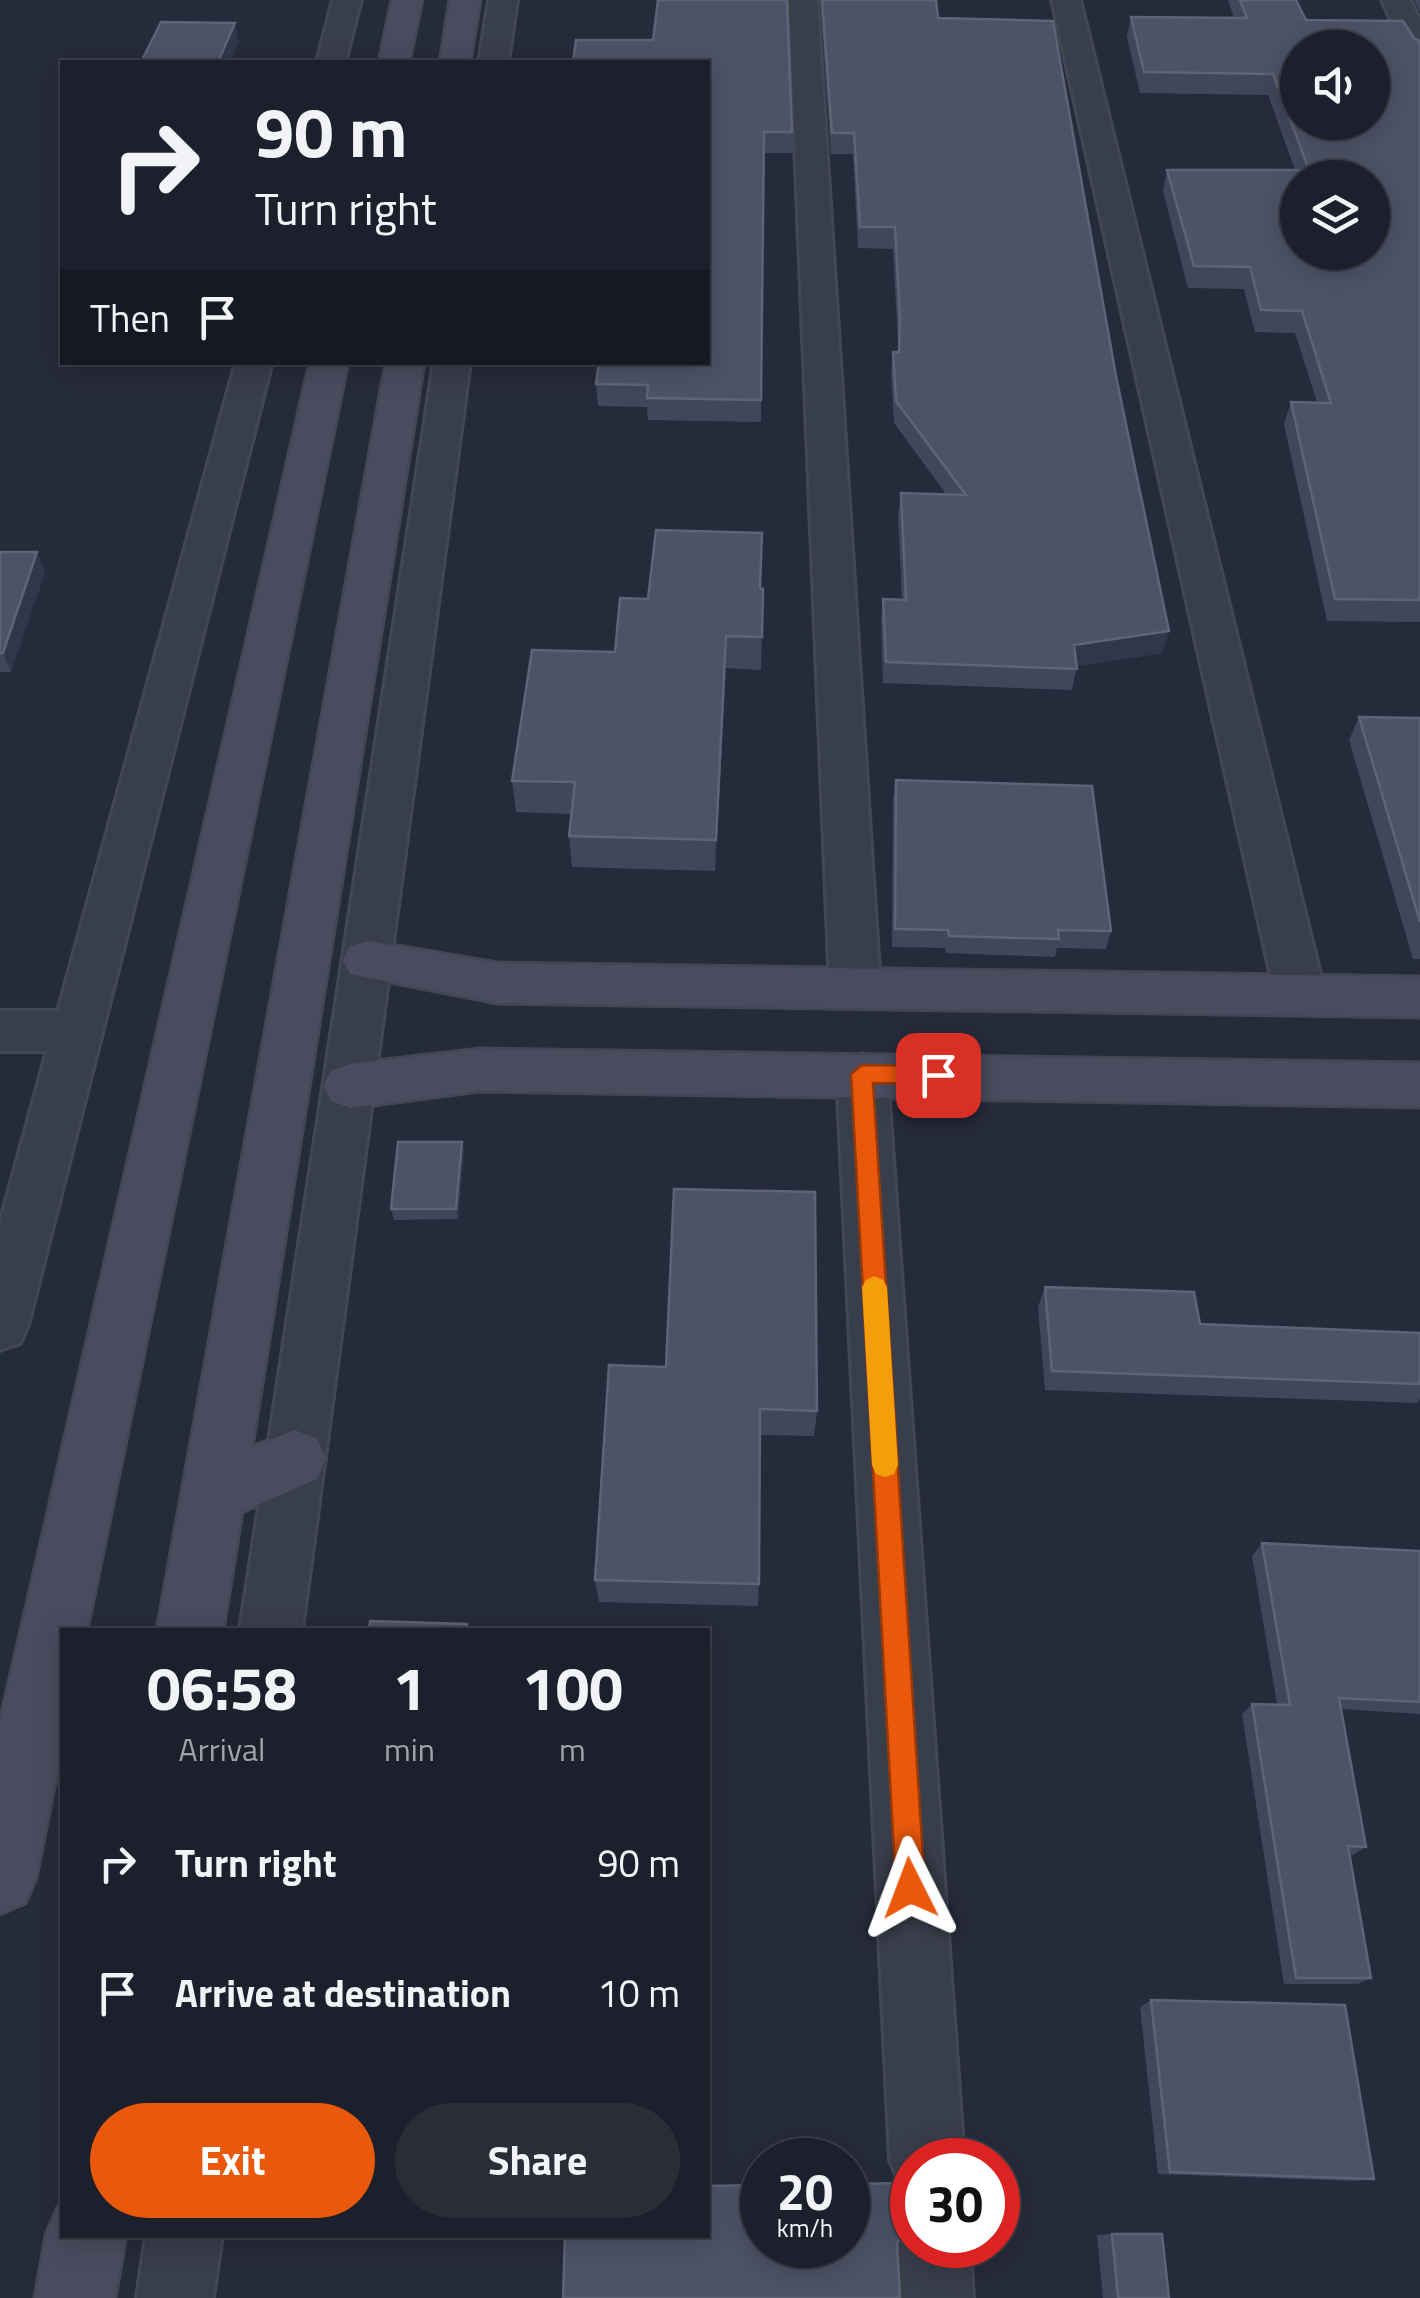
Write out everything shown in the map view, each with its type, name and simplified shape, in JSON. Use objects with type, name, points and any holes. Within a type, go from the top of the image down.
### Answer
[{"type":"main road","points":[[394,60],[408,0]]},
{"type":"main road","points":[[455,60],[466,0]]},
{"type":"main road","points":[[0,1878],[328,365]]},
{"type":"main road","points":[[190,1628],[404,365]]},
{"type":"main road","points":[[368,960],[497,983],[1420,997]]},
{"type":"main road","points":[[350,1086],[480,1070],[1420,1085]]},
{"type":"main road","points":[[214,1493],[295,1459]]},
{"type":"main road","points":[[75,2298],[85,2238]]},
{"type":"street","points":[[332,60],[347,0]]},
{"type":"street","points":[[494,60],[503,0]]},
{"type":"street","points":[[803,0],[855,988]]},
{"type":"street","points":[[1066,0],[1300,994]]},
{"type":"street","points":[[1396,0],[1420,51]]},
{"type":"street","points":[[0,1325],[253,365]]},
{"type":"street","points":[[270,1628],[452,365]]},
{"type":"street","points":[[0,1031],[78,1031]]},
{"type":"street","points":[[862,1074],[926,2138]]},
{"type":"street","points":[[174,2298],[184,2238]]},
{"type":"street","points":[[933,2268],[935,2298]]},
{"type":"building","points":[[658,0],[787,0],[792,132],[764,132],[761,400],[647,398],[648,385],[596,384],[599,365],[710,365],[710,60],[573,60],[576,40],[653,40]]},
{"type":"building","points":[[822,0],[936,0],[938,18],[1053,21],[1116,376],[1169,631],[1074,645],[1077,669],[886,662],[883,599],[906,600],[901,493],[966,495],[896,401],[893,352],[899,352],[900,320],[895,227],[860,227],[854,133],[832,133]]},
{"type":"building","points":[[1240,0],[1296,0],[1306,20],[1403,21],[1420,41],[1420,600],[1335,599],[1291,402],[1331,403],[1302,311],[1261,310],[1250,267],[1194,266],[1167,170],[1280,170],[1280,270],[1390,270],[1390,160],[1305,160],[1298,140],[1390,140],[1390,30],[1280,30],[1280,93],[1273,74],[1144,72],[1131,17],[1247,18]]},
{"type":"building","points":[[161,22],[235,23],[219,60],[142,60]]},
{"type":"building","points":[[656,530],[762,533],[762,637],[726,636],[716,840],[569,836],[575,782],[512,781],[532,650],[615,652],[620,598],[648,599]]},
{"type":"building","points":[[0,552],[37,552],[3,653],[0,653]]},
{"type":"building","points":[[1359,717],[1420,718],[1420,922]]},
{"type":"building","points":[[896,780],[1092,786],[1111,931],[1058,930],[1059,939],[949,936],[948,930],[895,929]]},
{"type":"building","points":[[398,1142],[462,1142],[456,1209],[391,1209]]},
{"type":"building","points":[[674,1189],[815,1192],[817,1411],[760,1409],[759,1584],[595,1580],[609,1365],[666,1367]]},
{"type":"building","points":[[1045,1287],[1194,1292],[1200,1324],[1420,1333],[1420,1384],[1052,1371]]},
{"type":"building","points":[[1262,1543],[1420,1551],[1420,1702],[1339,1698],[1366,1847],[1348,1846],[1371,1978],[1296,1978],[1252,1704],[1290,1705]]},
{"type":"building","points":[[370,1621],[467,1624],[467,1628],[369,1628]]},
{"type":"building","points":[[1151,2000],[1345,2005],[1374,2179],[1170,2172]]},
{"type":"building","points":[[890,2183],[890,2268],[898,2268],[900,2298],[563,2298],[565,2238],[710,2238],[710,2186],[740,2185],[740,2268],[870,2268],[870,2184]]},
{"type":"building","points":[[1112,2234],[1162,2234],[1169,2298],[1118,2298]]},
{"type":"slow traffic","points":[[874,1287],[885,1465]]},
{"type":"route","points":[[910,1888],[862,1074],[938,1075]]}]
